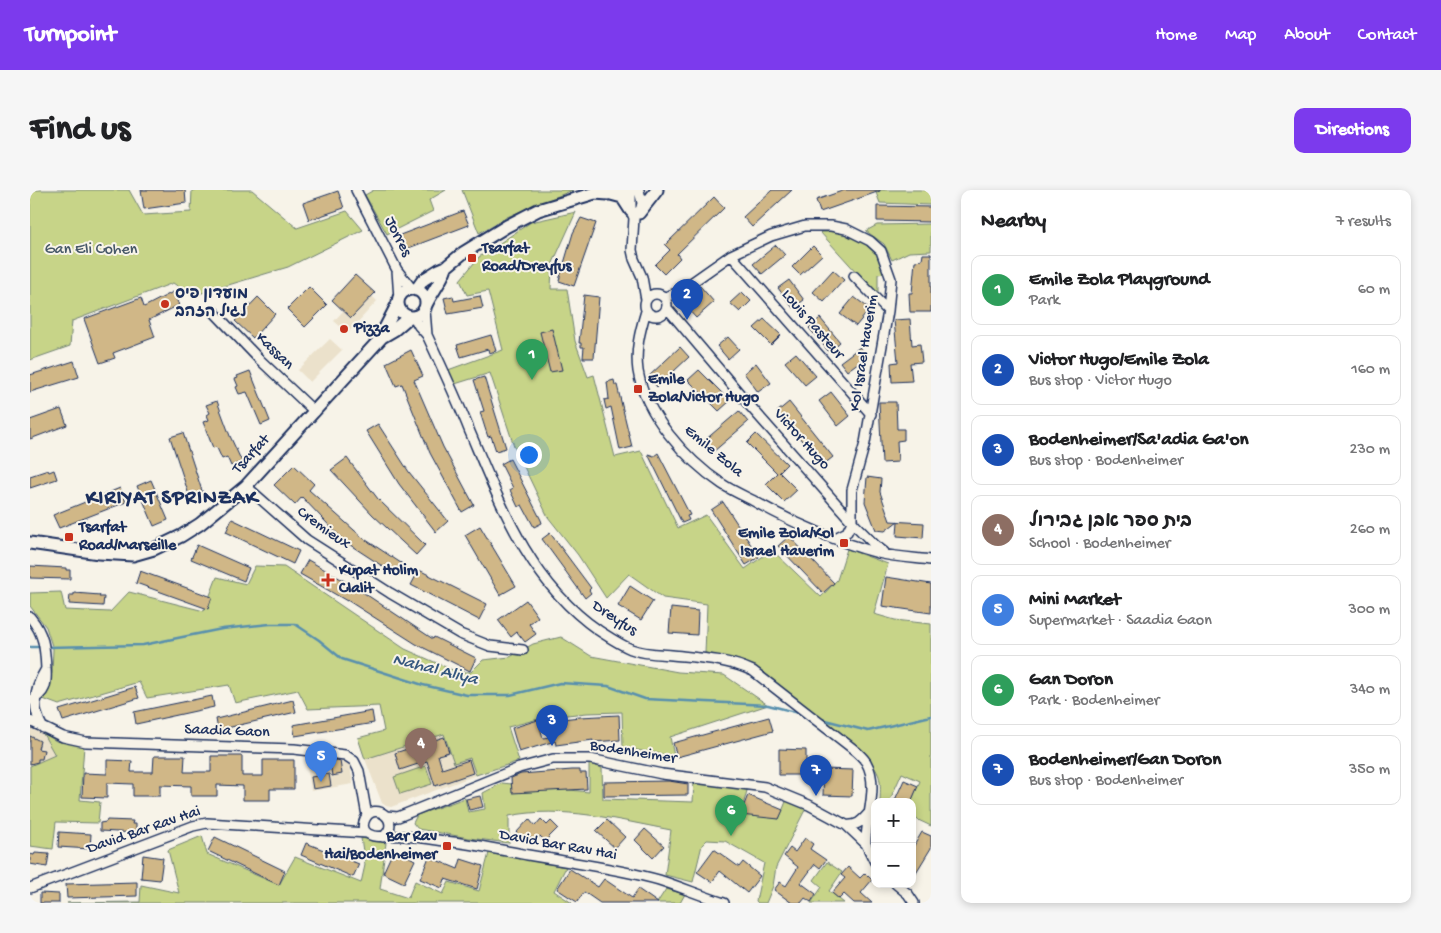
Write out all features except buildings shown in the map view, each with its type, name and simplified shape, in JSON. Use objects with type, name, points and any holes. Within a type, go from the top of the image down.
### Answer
[{"type":"street","name":"Jorres","points":[[356,190],[397,270],[414,290]]},
{"type":"street","points":[[612,194],[625,190]]},
{"type":"street","points":[[631,190],[635,214],[632,250],[642,277],[646,311],[658,317],[666,312],[668,308],[667,301],[642,277]]},
{"type":"street","points":[[635,214],[642,203],[639,190]]},
{"type":"street","points":[[635,214],[657,190]]},
{"type":"street","points":[[414,290],[423,280],[446,267],[480,242],[538,210],[597,192],[612,194],[622,198],[635,214]]},
{"type":"street","name":"Kol Israel Haverim","points":[[661,296],[677,293],[731,254],[771,236],[805,226],[831,226],[851,231],[870,241],[881,251],[891,279],[888,311],[871,414],[858,474],[852,490],[852,522]]},
{"type":"street","name":"Louis Pasteur","points":[[731,254],[871,414]]},
{"type":"street","points":[[425,308],[424,296],[414,290],[405,291],[398,301],[401,312],[412,317],[419,316],[425,308],[434,289],[444,275],[446,267]]},
{"type":"street","name":"Jorres","points":[[397,270],[398,301]]},
{"type":"street","points":[[854,276],[888,311]]},
{"type":"street","points":[[646,300],[651,295],[661,296]]},
{"type":"street","name":"Tsarfat","points":[[382,337],[398,301]]},
{"type":"street","name":"Dreyfus","points":[[425,308],[427,335]]},
{"type":"street","name":"Victor Hugo","points":[[668,308],[750,406],[852,522],[874,545],[889,555]]},
{"type":"street","name":"Emile Zola","points":[[646,311],[639,334],[637,349],[640,381],[653,410],[671,437],[688,455],[722,483],[770,510],[835,538],[889,555]]},
{"type":"street","name":"Kassan","points":[[214,312],[259,359],[315,412]]},
{"type":"street","name":"Dreyfus","points":[[412,317],[427,335],[510,522],[537,568],[566,604],[616,642],[632,649],[653,654],[721,660],[754,671],[861,756],[869,769],[870,778],[866,844]]},
{"type":"street","name":"Tsarfat","points":[[30,543],[122,555],[144,553],[200,524],[246,486],[382,337],[412,317]]},
{"type":"street","name":"Cremieux","points":[[246,486],[307,540],[390,593],[460,634],[490,646],[523,650]]},
{"type":"street","points":[[835,538],[847,532],[852,522]]},
{"type":"street","points":[[889,555],[931,560]]},
{"type":"street","points":[[30,617],[44,642],[46,652],[46,669],[38,684],[33,700],[42,728]]},
{"type":"street","name":"Saadia Gaon","points":[[30,721],[63,736],[86,742],[294,749],[344,755],[354,761],[359,771],[366,818]]},
{"type":"street","name":"Bodenheimer","points":[[386,816],[398,817],[518,768],[553,759],[590,759],[662,774],[766,787],[846,825]]},
{"type":"street","points":[[374,812],[379,812],[386,816],[390,827],[386,834],[372,837],[366,833],[364,826],[366,818],[374,812]]},
{"type":"street","points":[[846,825],[853,826],[859,824],[868,814]]},
{"type":"street","name":"David Bar Rav Hai","points":[[332,831],[350,826],[366,818]]},
{"type":"street","name":"David Bar Rav Hai","points":[[30,888],[200,824],[215,823],[366,833]]},
{"type":"street","points":[[846,825],[866,844],[871,854]]},
{"type":"street","name":"David Bar Rav Hai","points":[[383,836],[455,842],[574,863],[659,880],[724,903]]},
{"type":"street","points":[[901,888],[914,903]]},
{"type":"shaded area","points":[[364,288],[377,301],[348,333],[334,321]]},
{"type":"shaded area","points":[[330,339],[342,350],[310,382],[298,370]]},
{"type":"shaded area","points":[[30,725],[42,732],[55,755],[30,766]]},
{"type":"shaded area","points":[[444,733],[454,762],[470,758],[476,775],[391,807],[382,803],[365,759]]},
{"type":"shaded area","points":[[349,758],[353,784],[311,791],[307,766]]},
{"type":"green space","name":"Gan Eli Cohen","points":[[30,190],[129,190],[143,215],[191,212],[192,190],[252,190],[297,228],[347,211],[363,230],[288,267],[192,296],[173,283],[72,321],[70,346],[30,360]]},
{"type":"green space","points":[[374,190],[446,190],[429,200],[433,211],[387,234],[365,195]]},
{"type":"green space","points":[[462,190],[573,190],[507,217],[479,233]]},
{"type":"green space","points":[[875,190],[931,190],[931,205],[880,203]]},
{"type":"green space","points":[[576,212],[552,265],[551,289],[567,289],[575,341],[588,377],[594,375],[615,457],[641,451],[678,528],[706,515],[745,569],[772,550],[821,597],[837,580],[847,549],[888,564],[874,614],[895,620],[931,624],[931,826],[916,819],[916,798],[913,798],[920,781],[902,773],[891,798],[880,798],[879,776],[865,755],[761,670],[739,660],[705,653],[707,604],[663,598],[629,574],[606,598],[578,555],[548,517],[514,446],[490,373],[455,384],[448,370],[503,350],[488,291],[467,295],[460,280],[479,257],[531,222]]},
{"type":"green space","points":[[931,224],[931,251],[909,252],[892,260],[884,244],[866,231],[877,225]]},
{"type":"green space","points":[[829,228],[855,234],[876,251],[885,273],[878,274],[878,296],[820,232],[828,232]]},
{"type":"green space","points":[[255,566],[284,567],[405,649],[457,672],[471,672],[483,660],[510,657],[533,644],[561,637],[591,656],[678,672],[724,675],[768,705],[670,737],[674,756],[623,748],[622,712],[546,717],[508,727],[519,761],[476,775],[470,758],[454,763],[444,734],[365,759],[358,738],[384,731],[379,706],[308,709],[298,690],[235,703],[229,685],[147,698],[139,682],[59,705],[43,699],[52,673],[53,649],[46,627],[30,606],[30,593],[61,592],[65,610],[110,612],[129,592],[204,611],[217,577],[246,584]]},
{"type":"green space","points":[[42,732],[56,741],[84,746],[80,800],[100,802],[98,823],[56,822],[53,849],[30,846],[30,766],[55,755]]},
{"type":"green space","points":[[589,764],[602,768],[603,799],[693,802],[694,780],[748,787],[742,809],[779,819],[787,799],[806,808],[776,867],[773,886],[766,903],[758,903],[756,901],[764,863],[725,841],[707,840],[702,845],[693,882],[665,875],[671,830],[590,815],[549,812],[529,813],[509,816],[509,843],[418,829],[413,823],[417,815],[465,798],[468,812],[485,809],[483,793],[502,783],[589,792]]},
{"type":"green space","points":[[426,766],[432,784],[400,794],[394,777]]},
{"type":"green space","points":[[202,836],[207,854],[279,885],[295,857],[361,883],[365,865],[361,838],[386,843],[380,889],[408,898],[415,881],[443,894],[449,882],[479,891],[489,853],[566,867],[554,891],[572,903],[67,903],[140,902],[141,885],[179,893],[168,850]]},
{"type":"green space","points":[[827,862],[842,872],[829,891],[844,903],[811,903],[822,887],[814,880]]},
{"type":"green space","points":[[666,889],[685,894],[680,903],[657,903]]},
{"type":"waterway","name":"Nahal Aliya","points":[[47,647],[143,645],[222,629],[270,624],[295,624],[319,640],[342,659],[423,685],[467,695],[510,695],[560,683],[608,686],[645,699],[768,705],[803,714]]},
{"type":"waterway","name":"Nahal Aliya","points":[[30,647],[41,647]]},
{"type":"waterway","name":"Nahal Aliya","points":[[821,719],[868,731],[931,716]]},
{"type":"place","name":"Tsarfat Road/Dreyfus","points":[[472,258]]},
{"type":"place","name":"מועדון פיס לגיל הזהב","points":[[165,304]]},
{"type":"place","name":"Victor Hugo/Emile Zola","points":[[687,320]]},
{"type":"place","name":"Pizza","points":[[344,329]]},
{"type":"place","name":"Emile Zola Playground","points":[[532,380]]},
{"type":"place","name":"Emile Zola/Victor Hugo","points":[[638,389]]},
{"type":"place","name":"Tsarfat Road/Marseille","points":[[69,537]]},
{"type":"place","name":"Emile Zola/Kol Israel Haverim","points":[[844,543]]},
{"type":"place","name":"Kupat Holim Clalit","points":[[328,580]]},
{"type":"place","name":"Bodenheimer/Sa'adia Ga'on","points":[[552,746]]},
{"type":"place","name":"בית ספר אבן גבירול","points":[[421,769]]},
{"type":"place","name":"Mini Market","points":[[321,782]]},
{"type":"place","name":"Bodenheimer/Gan Doron","points":[[816,796]]},
{"type":"place","name":"Gan Doron","points":[[731,836]]},
{"type":"place","name":"Bar Rav Hai/Bodenheimer","points":[[447,846]]},
{"type":"district","name":"KIRIYAT SPRINZAK","points":[[172,499]]}]
